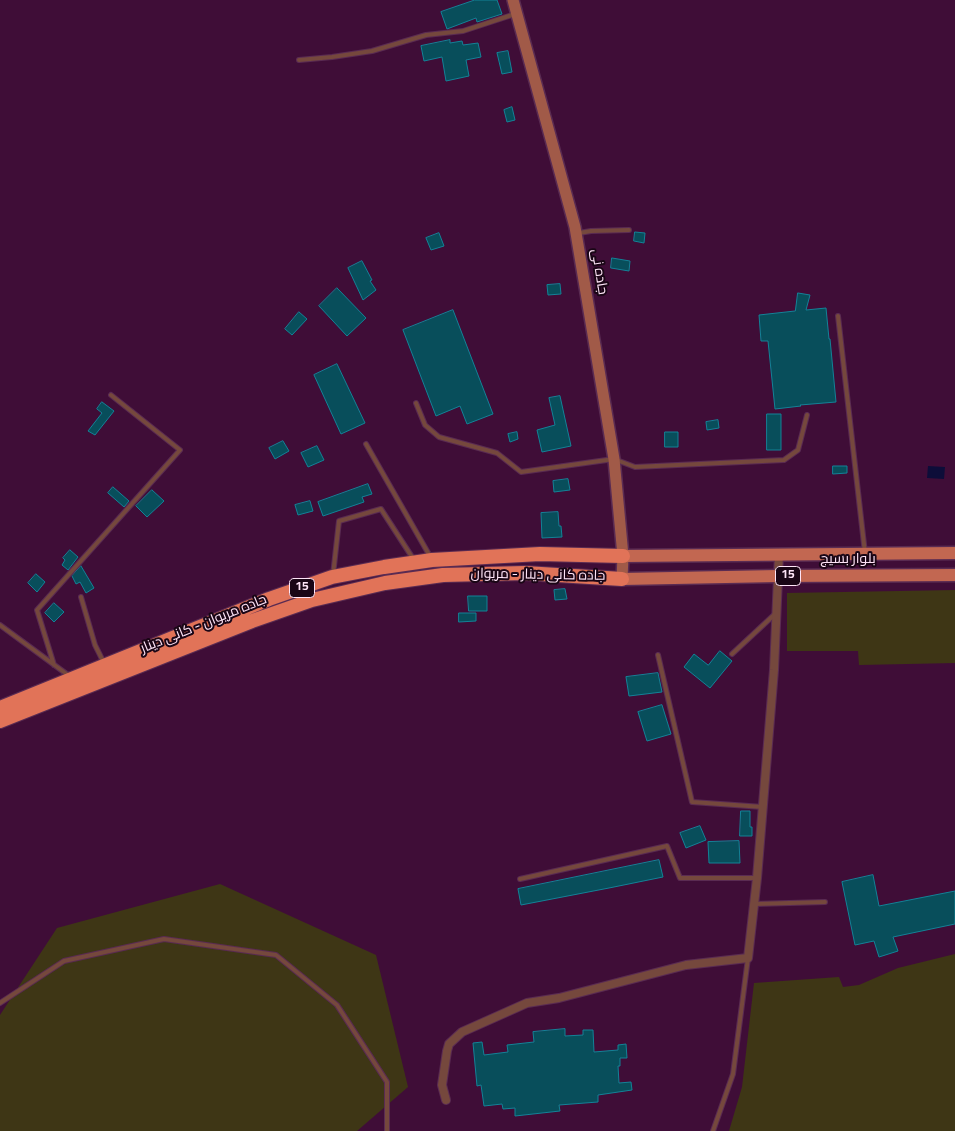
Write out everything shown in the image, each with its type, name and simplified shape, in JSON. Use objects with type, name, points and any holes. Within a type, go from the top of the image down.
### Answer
[{"type":"highway","name":"جاده مریوان - کانی دینار","points":[[0,708],[269,599],[332,577],[432,560],[540,554],[623,556]]},
{"type":"highway","name":"جاده کانی دینار - مریوان","points":[[0,721],[252,621],[312,600],[385,582],[443,576],[525,573],[622,578]]},
{"type":"main road","name":"جاده نی","points":[[513,0],[577,234],[614,459],[623,556],[622,578]]},
{"type":"main road","name":"بلوار بسیج","points":[[623,556],[955,552]]},
{"type":"main road","name":"بلوار بسیج","points":[[622,578],[955,575]]},
{"type":"street","points":[[446,1100],[442,1085],[447,1051],[449,1044],[462,1032],[527,1003],[559,998],[686,965],[748,958],[757,878],[774,670],[779,554]]},
{"type":"lane","points":[[299,60],[372,51],[426,35],[463,31],[517,13]]},
{"type":"lane","points":[[577,234],[591,231],[629,230]]},
{"type":"lane","points":[[838,316],[865,553]]},
{"type":"lane","points":[[54,665],[37,610],[180,450],[111,395]]},
{"type":"lane","points":[[416,403],[425,425],[439,437],[497,453],[520,472],[614,459],[635,467],[784,460],[798,450],[808,415]]},
{"type":"lane","points":[[366,444],[432,560]]},
{"type":"lane","points":[[332,577],[339,521],[381,509],[416,562]]},
{"type":"lane","points":[[81,597],[95,645],[105,665]]},
{"type":"lane","points":[[732,654],[776,613]]},
{"type":"lane","points":[[0,625],[72,678]]},
{"type":"lane","points":[[658,655],[692,802],[763,807]]},
{"type":"lane","points":[[520,879],[667,846],[680,878],[757,878]]},
{"type":"lane","points":[[754,904],[825,902]]},
{"type":"lane","points":[[0,1003],[64,961],[164,939],[276,955],[337,1005],[386,1082],[387,1131]]},
{"type":"lane","points":[[713,1131],[733,1074],[748,958]]},
{"type":"shaded area","points":[[928,466],[945,467],[944,479],[927,478]]},
{"type":"shaded area","points":[[955,590],[955,663],[859,665],[858,651],[787,651],[787,593]]},
{"type":"shaded area","points":[[220,884],[376,955],[408,1087],[357,1131],[0,1131],[0,1015],[57,928]]},
{"type":"shaded area","points":[[955,954],[955,1131],[729,1131],[742,1087],[754,983],[839,977],[843,987],[859,985],[898,968]]},
{"type":"building","points":[[475,0],[497,0],[502,14],[477,22],[476,18],[447,29],[441,12]]},
{"type":"building","points":[[450,40],[450,43],[462,41],[463,45],[478,43],[481,57],[466,60],[469,76],[446,81],[442,57],[424,61],[421,46]]},
{"type":"building","points":[[508,51],[512,72],[502,74],[497,53]]},
{"type":"building","points":[[512,107],[515,120],[507,122],[504,110]]},
{"type":"building","points":[[635,232],[645,233],[644,243],[634,241]]},
{"type":"building","points":[[439,233],[444,246],[431,250],[426,238]]},
{"type":"building","points":[[612,258],[630,261],[629,271],[611,268]]},
{"type":"building","points":[[362,261],[376,290],[363,300],[348,268]]},
{"type":"building","points":[[560,284],[561,294],[548,295],[547,285]]},
{"type":"building","points":[[337,288],[366,318],[347,336],[319,306]]},
{"type":"building","points":[[798,293],[810,295],[806,310],[826,308],[836,402],[775,409],[768,341],[761,341],[759,315],[795,311]]},
{"type":"building","points":[[453,310],[493,414],[467,424],[460,406],[436,416],[403,330]]},
{"type":"building","points":[[299,312],[307,319],[292,335],[285,329]]},
{"type":"building","points":[[337,364],[365,423],[341,434],[314,375]]},
{"type":"building","points":[[560,396],[571,446],[542,452],[537,430],[555,425],[549,398]]},
{"type":"building","points":[[102,402],[114,411],[95,435],[88,431],[102,413],[97,409]]},
{"type":"building","points":[[767,414],[781,414],[781,450],[767,450]]},
{"type":"building","points":[[718,420],[719,428],[707,430],[706,422]]},
{"type":"building","points":[[517,432],[518,439],[510,442],[508,434]]},
{"type":"building","points":[[665,432],[678,432],[678,447],[665,447]]},
{"type":"building","points":[[283,441],[289,451],[275,459],[269,448]]},
{"type":"building","points":[[317,446],[324,460],[308,467],[301,453]]},
{"type":"building","points":[[833,466],[847,466],[847,473],[833,474]]},
{"type":"building","points":[[568,479],[570,490],[554,492],[553,481]]},
{"type":"building","points":[[368,484],[372,494],[362,497],[364,502],[323,516],[318,502]]},
{"type":"building","points":[[113,487],[129,501],[124,507],[108,493]]},
{"type":"building","points":[[152,490],[164,501],[147,517],[136,506]]},
{"type":"building","points":[[310,501],[313,511],[298,515],[295,505]]},
{"type":"building","points":[[558,512],[562,537],[542,538],[541,513]]},
{"type":"building","points":[[70,550],[78,557],[68,570],[62,565],[65,560],[63,558]]},
{"type":"building","points":[[81,566],[94,588],[86,593],[80,582],[76,584],[72,576]]},
{"type":"building","points":[[36,574],[45,582],[37,592],[28,583]]},
{"type":"building","points":[[565,589],[567,599],[555,600],[554,590]]},
{"type":"building","points":[[468,596],[487,596],[487,611],[469,611]]},
{"type":"building","points":[[54,603],[64,612],[54,622],[45,613]]},
{"type":"building","points":[[459,613],[476,613],[476,621],[459,622]]},
{"type":"building","points":[[720,651],[732,661],[710,688],[684,667],[694,654],[708,665]]},
{"type":"building","points":[[658,673],[662,692],[629,696],[626,677]]},
{"type":"building","points":[[662,705],[671,734],[647,741],[638,712]]},
{"type":"building","points":[[741,811],[750,811],[752,836],[740,836]]},
{"type":"building","points":[[700,826],[706,840],[686,848],[680,833]]},
{"type":"building","points":[[739,841],[740,863],[709,863],[708,842]]},
{"type":"building","points":[[659,860],[663,877],[521,905],[518,889]]},
{"type":"building","points":[[873,875],[879,906],[955,891],[955,924],[893,937],[898,951],[879,957],[874,941],[855,945],[842,882]]},
{"type":"building","points":[[565,1029],[565,1036],[583,1035],[583,1030],[593,1030],[594,1052],[618,1050],[618,1045],[626,1044],[627,1058],[620,1058],[620,1066],[618,1066],[619,1083],[631,1082],[632,1090],[598,1095],[598,1102],[559,1105],[560,1111],[515,1116],[515,1108],[503,1109],[502,1104],[484,1106],[481,1085],[477,1086],[473,1043],[482,1042],[484,1055],[508,1052],[507,1045],[534,1042],[533,1032]]}]
